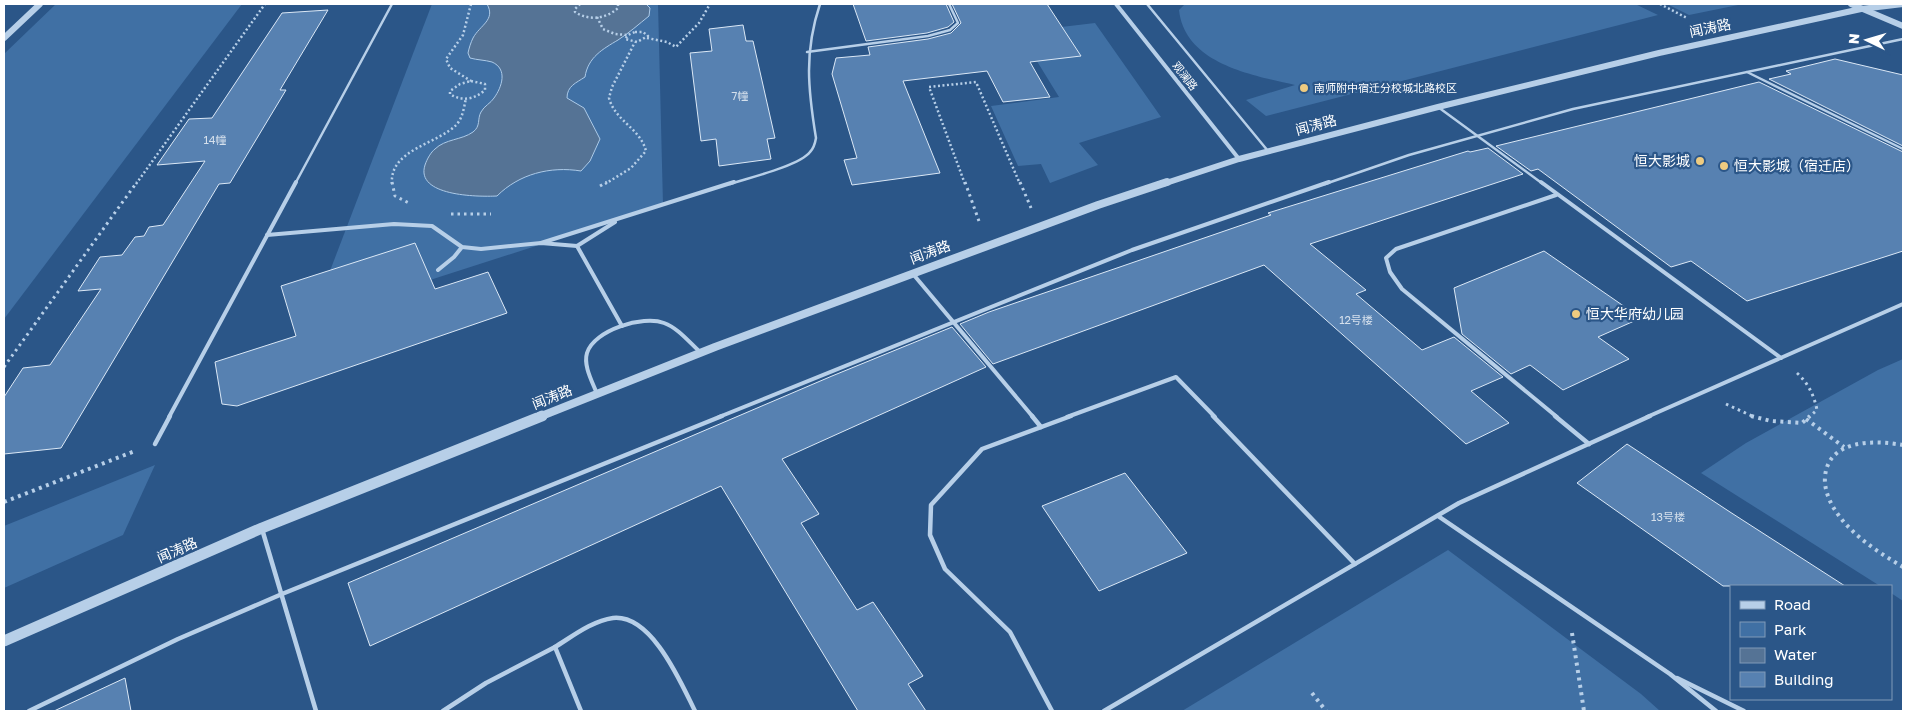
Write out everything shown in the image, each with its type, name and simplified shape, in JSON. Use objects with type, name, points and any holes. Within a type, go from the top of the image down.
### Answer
[{"type":"street","points":[[4,38],[40,4]]},
{"type":"street","name":"观澜路","points":[[1116,4],[1239,159]]},
{"type":"street","points":[[1851,4],[1903,26]]},
{"type":"street","name":"闻涛路","points":[[4,640],[262,528],[700,353],[1039,227],[1239,159],[1438,107],[1659,53],[1861,9],[1903,4]]},
{"type":"lane","points":[[155,444],[392,4]]},
{"type":"lane","points":[[541,243],[784,167],[808,154],[815,145],[816,138],[809,93],[807,52],[811,29],[820,4]]},
{"type":"lane","points":[[807,52],[928,36],[950,30],[958,23],[949,4]]},
{"type":"lane","points":[[1147,4],[1268,151]]},
{"type":"lane","points":[[29,711],[178,639],[282,594],[1132,250],[1409,154],[1573,109],[1903,39]]},
{"type":"lane","points":[[1747,72],[1903,150]]},
{"type":"lane","points":[[1438,107],[1475,136],[1781,358]]},
{"type":"lane","points":[[1556,195],[1396,249],[1386,258],[1390,272],[1402,289],[1589,444]]},
{"type":"lane","points":[[267,235],[394,224],[432,226],[462,247],[481,249],[541,243],[577,246],[622,219]]},
{"type":"lane","points":[[577,246],[622,326]]},
{"type":"lane","points":[[438,270],[454,257],[462,247]]},
{"type":"lane","points":[[912,274],[1041,428]]},
{"type":"lane","points":[[1104,711],[1459,503],[1903,304]]},
{"type":"lane","points":[[597,394],[586,355],[589,348],[598,339],[622,326],[640,322],[663,322],[676,329],[700,353]]},
{"type":"lane","points":[[1052,711],[1010,632],[945,569],[930,535],[931,505],[982,449],[1176,377],[1355,564]]},
{"type":"lane","points":[[1438,516],[1670,674],[1716,711]]},
{"type":"lane","points":[[262,528],[316,711]]},
{"type":"lane","points":[[443,711],[486,683],[597,623],[622,618],[638,624],[667,656],[696,711]]},
{"type":"lane","points":[[555,647],[581,711]]},
{"type":"lane","points":[[1670,674],[1744,711]]},
{"type":"path","points":[[4,367],[265,4]]},
{"type":"path","points":[[471,4],[463,35],[446,59],[450,68],[471,81],[485,84],[485,90],[478,95],[466,98],[452,96],[450,91],[460,84],[471,81]]},
{"type":"path","points":[[580,4],[575,9],[578,15],[597,17],[615,11],[618,4]]},
{"type":"path","points":[[628,35],[626,40],[635,42],[647,38],[667,42],[676,47],[699,23],[710,4]]},
{"type":"path","points":[[1660,4],[1688,18]]},
{"type":"path","points":[[597,17],[603,30],[614,34],[628,35],[640,32],[646,33],[647,38]]},
{"type":"path","points":[[600,186],[631,169],[646,151],[642,138],[622,119],[609,98],[612,86],[620,75],[635,42]]},
{"type":"path","points":[[988,246],[929,87],[976,82],[1039,227]]},
{"type":"path","points":[[410,204],[395,196],[392,188],[396,165],[404,156],[434,141],[456,124],[463,114],[466,98]]},
{"type":"path","points":[[450,214],[491,214]]},
{"type":"path","points":[[1706,391],[1745,416],[1782,423],[1802,423],[1817,410],[1813,394],[1804,378],[1781,358]]},
{"type":"path","points":[[1806,420],[1844,447]]},
{"type":"path","points":[[1903,445],[1869,442],[1844,447],[1828,459],[1823,478],[1831,502],[1850,528],[1881,554],[1903,567]]},
{"type":"path","points":[[4,502],[155,444]]},
{"type":"path","points":[[1568,605],[1584,711]]},
{"type":"path","points":[[1312,693],[1326,711]]},
{"type":"green space","points":[[56,4],[242,4],[4,319],[4,54]]},
{"type":"green space","points":[[432,4],[658,4],[663,205],[312,318]]},
{"type":"green space","name":"南师附中宿迁分校城北路校区","points":[[1185,4],[1635,4],[1658,15],[1266,116],[1246,100],[1295,85],[1241,71],[1207,55],[1194,43],[1184,28],[1179,10]]},
{"type":"green space","points":[[1667,4],[1743,4],[1689,15]]},
{"type":"green space","points":[[1095,23],[1161,117],[1079,143],[1098,165],[1050,183],[1041,164],[1018,166],[991,106],[1059,97],[1019,32]]},
{"type":"green space","points":[[1903,359],[1903,601],[1892,594],[1892,585],[1878,585],[1701,473],[1746,443],[1878,370]]},
{"type":"green space","points":[[155,465],[123,535],[4,588],[4,526]]},
{"type":"green space","points":[[1448,550],[1641,694],[1660,711],[1182,711]]},
{"type":"water","points":[[487,4],[646,4],[650,8],[649,16],[597,54],[589,64],[585,77],[573,85],[567,94],[567,98],[584,108],[600,139],[590,161],[581,171],[558,170],[536,173],[515,182],[497,196],[463,195],[438,189],[429,183],[424,175],[425,165],[428,158],[439,146],[469,135],[475,130],[481,112],[493,100],[501,84],[502,74],[497,65],[492,62],[470,58],[468,53],[473,38],[490,14]]},
{"type":"building","points":[[853,4],[946,4],[954,22],[948,27],[927,33],[866,41]]},
{"type":"building","points":[[952,4],[1047,4],[1081,56],[1030,62],[1050,97],[1003,102],[987,71],[903,81],[940,173],[852,185],[844,160],[857,158],[832,74],[836,58],[870,55],[868,47],[928,39],[951,33],[961,23]]},
{"type":"building","points":[[328,10],[280,90],[286,90],[230,183],[219,184],[61,448],[4,454],[4,397],[23,368],[50,365],[101,289],[78,291],[100,257],[122,255],[135,237],[144,236],[149,227],[163,225],[205,161],[157,165],[189,119],[212,118],[282,13]]},
{"type":"building","points":[[743,25],[746,41],[753,41],[775,138],[767,139],[771,159],[719,166],[716,139],[701,141],[690,53],[712,51],[709,29]]},
{"type":"building","points":[[1835,59],[1903,75],[1903,146],[1769,79],[1791,74],[1786,71]]},
{"type":"building","name":"恒大影城","points":[[1759,82],[1903,152],[1903,251],[1747,301],[1691,261],[1671,267],[1538,169],[1531,171],[1496,146]]},
{"type":"building","points":[[1488,148],[1523,174],[1310,244],[1366,290],[1356,294],[1422,350],[1454,337],[1503,377],[1471,391],[1509,423],[1466,444],[1264,265],[993,364],[960,324],[989,312],[1271,215],[1268,213],[1468,151]]},
{"type":"building","points":[[415,243],[435,289],[488,272],[507,313],[237,406],[222,404],[215,362],[296,336],[281,286]]},
{"type":"building","points":[[1544,251],[1641,318],[1598,337],[1629,359],[1563,390],[1530,365],[1511,374],[1462,334],[1454,288]]},
{"type":"building","points":[[952,327],[986,367],[782,459],[819,514],[801,523],[857,610],[873,602],[923,676],[908,684],[926,711],[858,711],[721,486],[370,646],[348,583],[832,376]]},
{"type":"building","points":[[1627,444],[1843,585],[1723,586],[1577,483]]},
{"type":"building","points":[[1125,473],[1187,553],[1099,591],[1042,506]]},
{"type":"building","points":[[125,678],[131,711],[54,711]]},
{"type":"place","name":"南师附中宿迁分校城北路校区","points":[[1304,88]]},
{"type":"place","name":"恒大影城","points":[[1700,161]]},
{"type":"place","name":"恒大影城（宿迁店）","points":[[1724,166]]},
{"type":"place","name":"恒大华府幼儿园","points":[[1576,314]]}]
